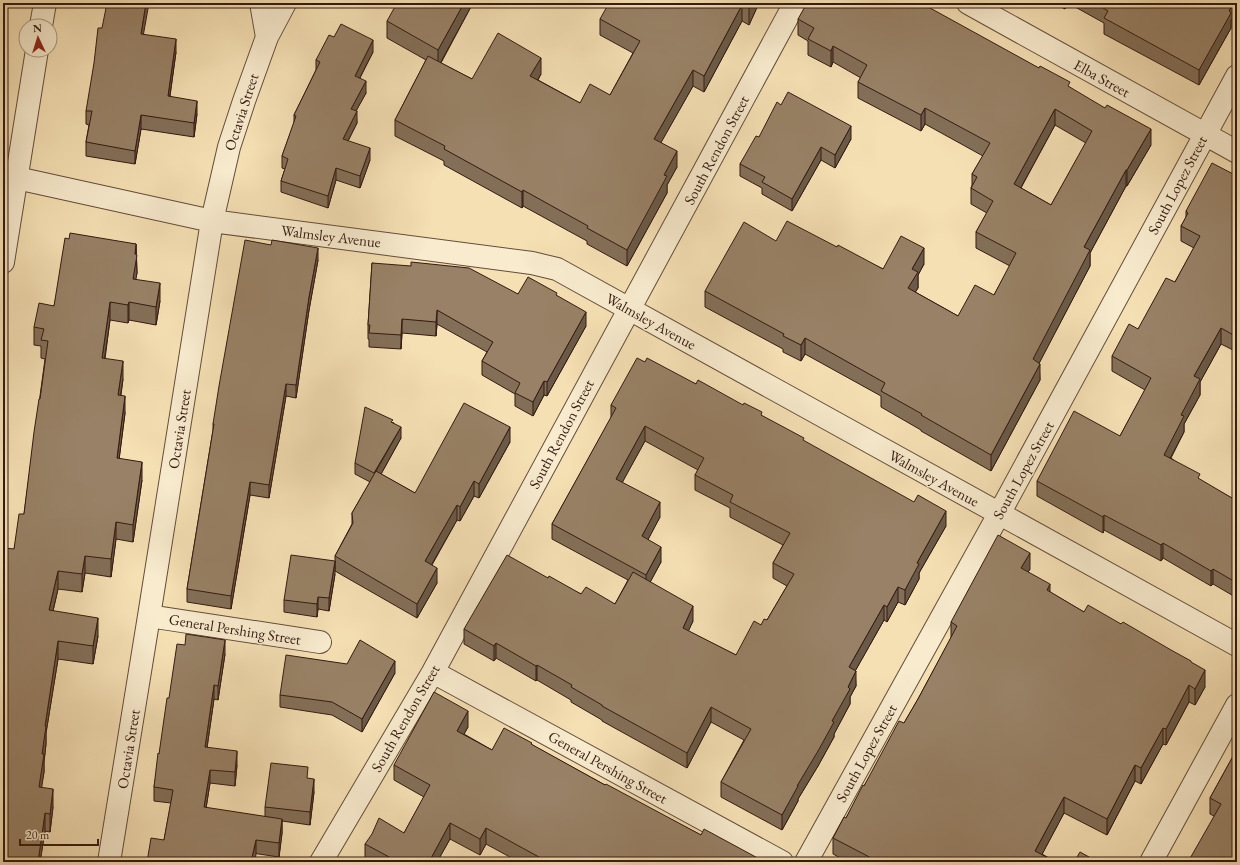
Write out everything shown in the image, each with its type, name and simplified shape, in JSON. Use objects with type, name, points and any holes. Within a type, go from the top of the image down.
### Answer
[{"type":"street","points":[[42,18],[45,3]]},
{"type":"street","points":[[261,3],[268,37]]},
{"type":"street","name":"Octavia Street","points":[[109,862],[212,221],[229,147],[268,37],[285,3]]},
{"type":"street","name":"South Rendon Street","points":[[321,862],[433,672],[795,3]]},
{"type":"street","name":"Elba Street","points":[[968,3],[1237,152]]},
{"type":"street","points":[[3,262],[10,177],[35,58]]},
{"type":"street","name":"South Lopez Street","points":[[806,862],[999,514],[1237,76]]},
{"type":"street","name":"Walmsley Avenue","points":[[10,177],[212,221],[532,263],[557,269],[1237,645]]},
{"type":"street","name":"General Pershing Street","points":[[149,616],[320,642]]},
{"type":"street","name":"General Pershing Street","points":[[433,672],[782,862]]},
{"type":"street","points":[[1151,862],[1237,705]]},
{"type":"building","points":[[107,3],[146,3],[141,34],[176,39],[168,96],[197,101],[194,123],[141,115],[135,151],[86,142],[92,111],[86,111],[98,28],[102,28]]},
{"type":"building","points":[[397,3],[464,3],[438,50],[387,21]]},
{"type":"building","points":[[609,3],[751,3],[749,8],[742,5],[704,76],[693,70],[654,139],[677,151],[664,175],[667,176],[627,250],[587,228],[588,226],[523,190],[522,192],[444,149],[445,146],[395,120],[428,56],[472,79],[498,33],[541,58],[530,76],[580,103],[590,84],[610,95],[640,41],[600,19]]},
{"type":"building","points":[[807,3],[921,3],[1039,68],[1040,66],[1070,82],[1068,86],[1105,108],[1107,105],[1151,129],[1126,170],[1084,247],[1090,250],[1033,359],[1040,364],[991,455],[881,391],[885,383],[805,338],[801,345],[783,336],[784,334],[705,291],[744,222],[776,241],[787,221],[837,247],[838,245],[883,269],[901,236],[924,248],[912,269],[918,272],[908,288],[958,316],[975,285],[994,295],[1016,253],[976,232],[993,201],[971,188],[977,177],[972,174],[990,143],[925,108],[921,115],[858,82],[867,65],[833,46],[831,51],[808,39],[814,28],[798,19]],"holes":[[[1055,109],[1092,131],[1051,205],[1014,184]]]},
{"type":"building","points":[[1095,3],[1233,3],[1229,11],[1231,13],[1199,70],[1104,18],[1108,11]]},
{"type":"building","points":[[341,24],[373,40],[355,76],[366,81],[351,109],[357,111],[343,139],[370,148],[360,176],[336,168],[328,196],[281,181],[288,159],[282,156],[296,116],[294,115],[320,62],[316,60],[329,35],[334,37]]},
{"type":"building","points":[[788,92],[851,126],[835,155],[821,147],[792,199],[762,182],[765,177],[740,164],[756,136],[759,137],[777,102],[781,105]]},
{"type":"building","points":[[1212,163],[1237,176],[1237,337],[1221,328],[1194,376],[1200,379],[1181,415],[1184,416],[1164,455],[1200,474],[1198,478],[1237,501],[1237,583],[1213,569],[1211,571],[1163,543],[1161,545],[1104,515],[1103,517],[1037,481],[1074,411],[1120,436],[1151,378],[1112,356],[1129,324],[1138,329],[1166,278],[1175,282],[1200,236],[1181,226],[1188,213],[1186,211]]},
{"type":"building","points":[[70,233],[136,244],[135,254],[137,255],[133,279],[160,283],[156,307],[129,302],[128,305],[110,302],[102,358],[123,361],[118,395],[125,396],[117,458],[142,462],[133,525],[116,522],[111,559],[85,556],[82,574],[58,571],[49,610],[98,618],[93,646],[58,641],[45,726],[42,754],[44,754],[39,787],[53,789],[50,814],[45,813],[38,862],[3,862],[3,615],[6,596],[3,595],[3,565],[5,548],[14,549],[19,514],[24,514],[34,432],[48,341],[41,340],[44,329],[34,327],[39,303],[54,306],[65,238],[69,239]]},
{"type":"building","points":[[245,240],[271,245],[272,240],[318,248],[296,385],[286,384],[269,485],[250,482],[231,596],[187,589],[219,386]]},
{"type":"building","points":[[411,262],[469,268],[518,294],[528,277],[557,293],[556,295],[586,312],[547,382],[544,381],[533,402],[515,393],[520,383],[482,361],[493,342],[437,310],[436,322],[402,319],[401,335],[369,333],[370,325],[368,325],[372,263],[411,266]]},
{"type":"building","points":[[637,358],[645,362],[647,358],[696,384],[698,380],[743,405],[744,403],[762,412],[761,415],[804,438],[803,440],[914,502],[918,495],[946,511],[917,563],[919,564],[905,590],[898,587],[887,607],[884,605],[849,667],[856,671],[848,687],[850,689],[832,721],[834,722],[782,815],[721,782],[751,729],[711,707],[687,753],[602,706],[571,687],[572,685],[537,665],[536,666],[496,643],[494,646],[464,629],[507,555],[548,578],[549,576],[581,594],[586,587],[615,604],[633,572],[693,606],[683,628],[736,655],[754,621],[761,625],[764,619],[767,620],[794,574],[773,563],[790,533],[730,502],[733,495],[695,475],[704,458],[645,426],[616,479],[660,502],[642,536],[661,547],[646,575],[552,524],[616,408],[611,405]]},
{"type":"building","points":[[464,403],[510,427],[479,484],[474,481],[460,507],[457,505],[425,561],[437,568],[417,604],[335,556],[353,523],[352,513],[376,471],[415,493]]},
{"type":"building","points":[[365,407],[393,420],[391,422],[401,427],[374,473],[355,463]]},
{"type":"building","points":[[998,535],[1030,553],[1021,568],[1050,584],[1047,590],[1084,612],[1088,605],[1121,624],[1123,622],[1205,670],[1195,689],[1189,685],[1166,729],[1163,728],[1141,768],[1135,765],[1107,819],[1064,797],[1035,851],[1056,862],[890,862],[886,860],[885,862],[879,862],[833,838],[844,817],[846,818],[899,721],[904,723],[918,699],[957,626],[951,622]]},
{"type":"building","points":[[291,555],[335,561],[329,598],[318,597],[317,604],[284,600]]},
{"type":"building","points":[[186,634],[225,640],[218,686],[214,685],[205,747],[237,751],[235,772],[210,770],[204,807],[282,819],[279,843],[256,840],[251,862],[147,862],[151,838],[164,840],[173,790],[154,787],[158,753],[159,754],[177,644],[185,645]]},
{"type":"building","points":[[360,640],[395,661],[362,719],[332,702],[280,695],[286,655],[347,664]]},
{"type":"building","points":[[434,692],[468,711],[457,731],[492,750],[504,728],[605,785],[606,784],[701,835],[704,829],[765,862],[548,862],[486,828],[480,839],[450,823],[429,862],[424,862],[421,860],[420,862],[389,862],[391,858],[365,844],[372,834],[379,818],[404,833],[430,785],[394,765]]},
{"type":"building","points":[[1237,749],[1237,862],[1188,862],[1221,804],[1210,798]]},
{"type":"building","points":[[271,763],[308,767],[307,778],[314,779],[310,812],[265,807]]},
{"type":"building","points":[[1080,852],[1098,862],[1074,862]]}]
